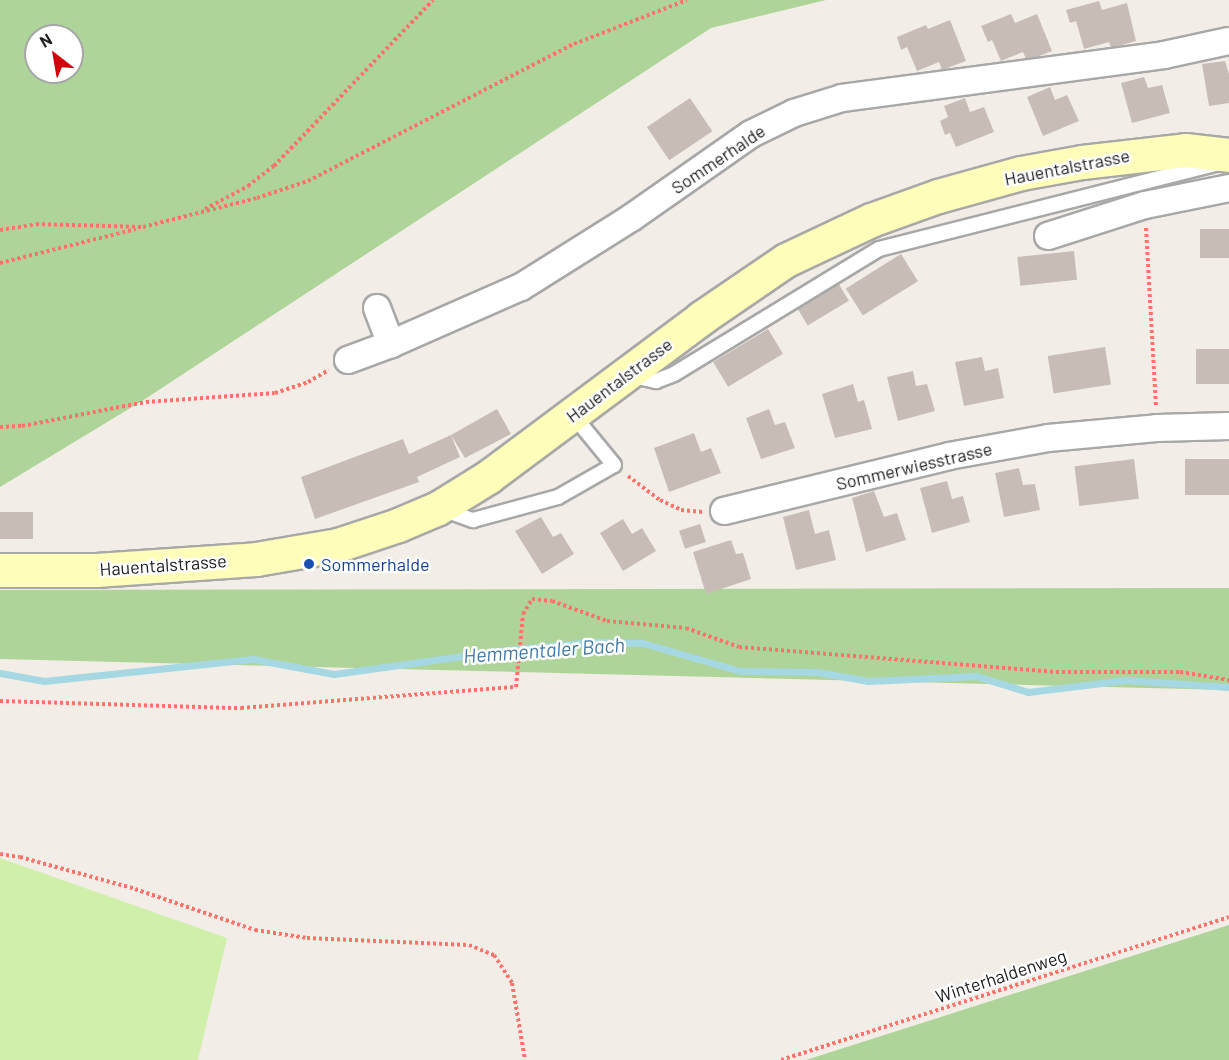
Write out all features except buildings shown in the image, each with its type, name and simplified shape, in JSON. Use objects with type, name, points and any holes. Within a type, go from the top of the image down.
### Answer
[{"type":"street","name":"Sommerhalde","points":[[348,360],[391,344],[521,287],[632,218],[751,134],[794,113],[842,98],[1164,55],[1229,40]]},
{"type":"street","name":"Hauentalstrasse","points":[[0,570],[96,570],[286,555],[338,545],[398,525],[438,508],[488,477],[701,318],[786,260],[871,220],[938,196],[1022,173],[1082,162],[1132,154],[1185,150],[1229,155]]},
{"type":"street","points":[[1048,236],[1144,205],[1229,188]]},
{"type":"street","points":[[377,308],[391,344]]},
{"type":"street","name":"Sommerwiesstrasse","points":[[724,511],[949,456],[1048,438],[1157,428],[1229,426]]},
{"type":"lane","points":[[627,374],[656,381],[674,374],[879,249],[1229,160]]},
{"type":"lane","points":[[438,508],[473,520],[558,497],[614,465],[573,415]]},
{"type":"path","points":[[199,213],[248,186],[274,166],[433,0]]},
{"type":"path","points":[[0,263],[199,213],[308,181],[574,44],[687,0]]},
{"type":"path","points":[[1144,205],[1157,428]]},
{"type":"path","points":[[0,230],[36,224],[142,227]]},
{"type":"path","points":[[0,427],[32,424],[146,402],[276,393],[308,382],[348,360]]},
{"type":"path","points":[[614,465],[660,500],[681,510],[724,511]]},
{"type":"path","points":[[0,701],[240,708],[516,687],[524,616],[532,599],[552,601],[607,621],[686,628],[739,647],[1056,672],[1180,672],[1229,680]]},
{"type":"path","points":[[0,854],[20,857],[135,889],[255,930],[307,938],[469,945],[486,951],[494,955],[512,983],[525,1060]]},
{"type":"path","name":"Winterhaldenweg","points":[[781,1060],[1229,917]]},
{"type":"green space","points":[[0,0],[826,0],[711,28],[142,401],[0,487]]},
{"type":"green space","points":[[1229,588],[1229,690],[0,659],[0,590]]},
{"type":"green space","points":[[0,858],[227,938],[198,1060],[0,1060]]},
{"type":"green space","points":[[1229,925],[1229,1060],[806,1060]]},
{"type":"waterway","name":"Hemmentaler Bach","points":[[0,673],[44,681],[253,659],[334,674],[506,650],[593,642],[643,643],[740,671],[817,672],[868,681],[976,676],[1028,692],[1126,680],[1229,687]]},
{"type":"place","name":"Sommerhalde","points":[[309,564]]}]
